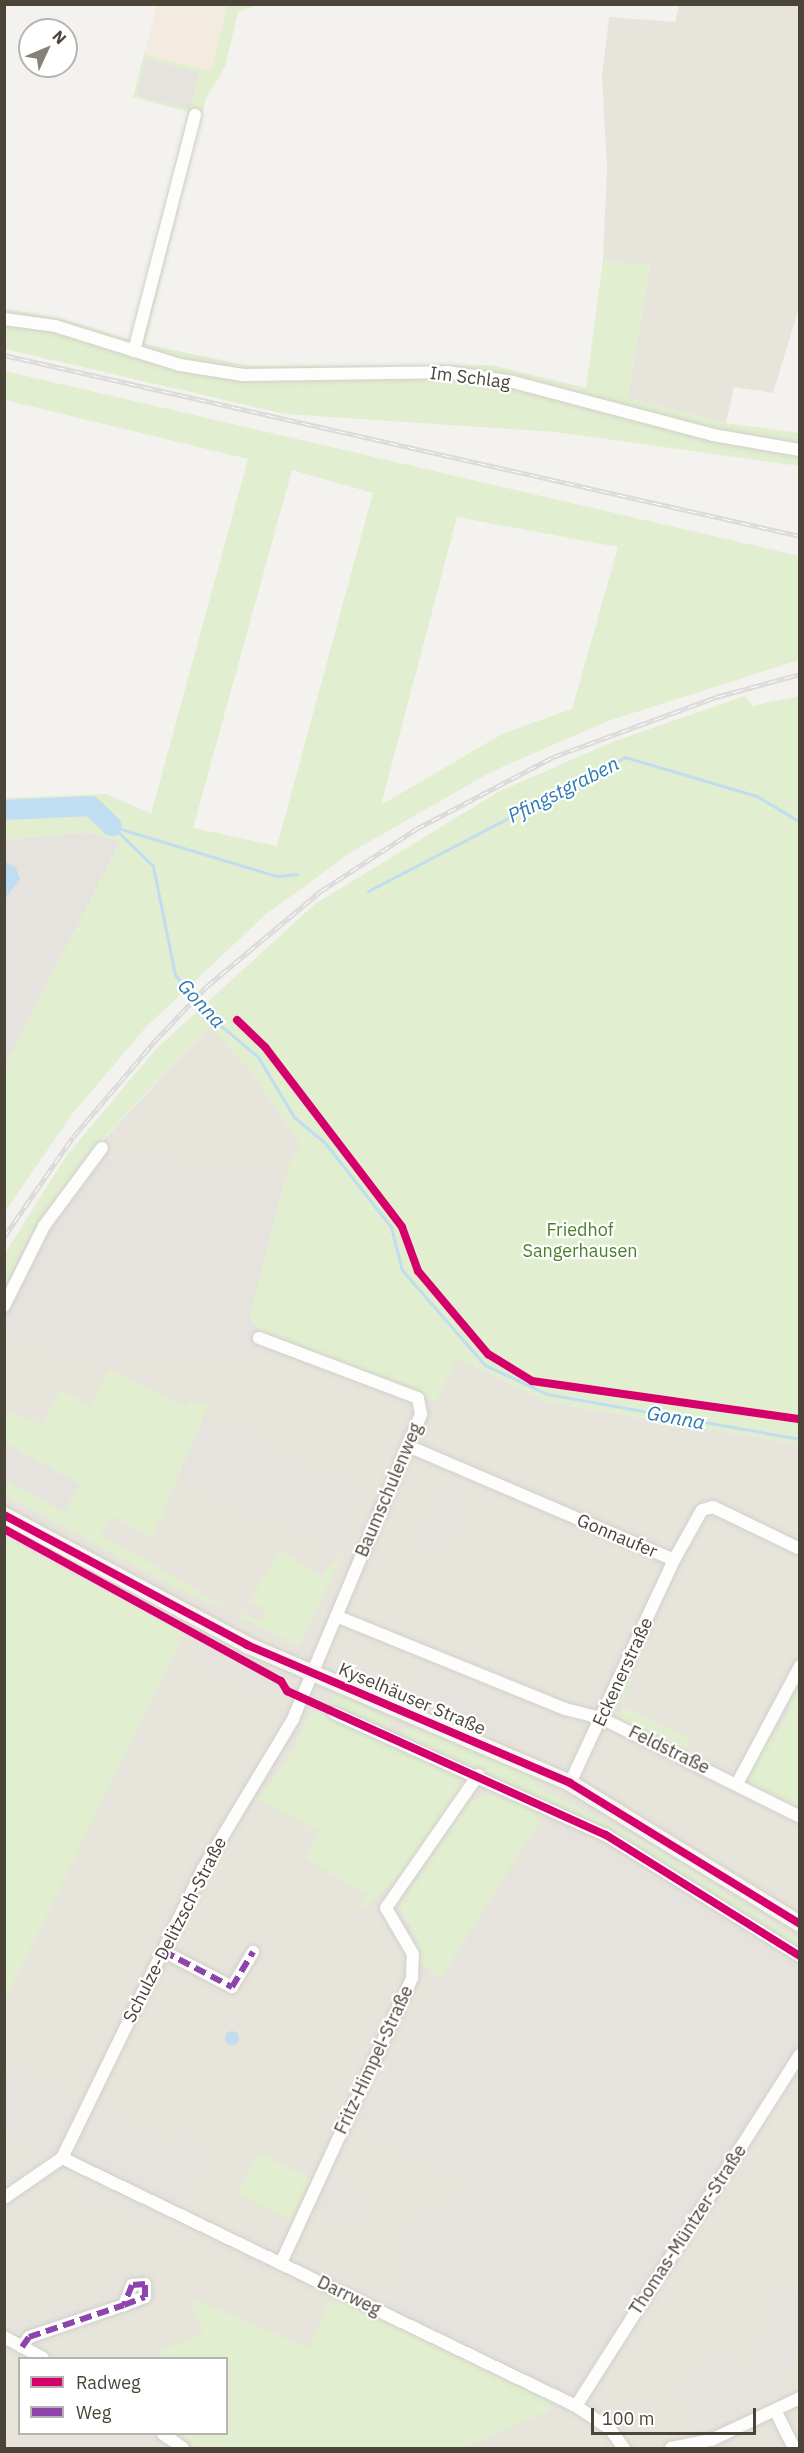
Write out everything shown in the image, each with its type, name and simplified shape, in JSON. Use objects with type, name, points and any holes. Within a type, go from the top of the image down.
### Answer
[{"type":"main road","name":"Kyselhäuser Straße","points":[[4,1515],[212,1629],[570,1783],[800,1924]]},
{"type":"street","points":[[134,351],[195,115]]},
{"type":"street","name":"Im Schlag","points":[[4,320],[55,326],[134,351],[243,375],[447,372],[800,450]]},
{"type":"street","points":[[4,1306],[44,1226],[102,1148]]},
{"type":"street","name":"Baumschulenweg","points":[[259,1338],[418,1398],[421,1414],[312,1673]]},
{"type":"street","name":"Gonnaufer","points":[[408,1446],[674,1560],[702,1510],[713,1507],[800,1549]]},
{"type":"street","name":"Eckenerstraße","points":[[570,1783],[674,1560]]},
{"type":"street","points":[[336,1616],[565,1710],[601,1718]]},
{"type":"street","points":[[737,1784],[795,1684],[800,1666]]},
{"type":"street","name":"Schulze-Delitzsch-Straße","points":[[62,2158],[207,1861],[286,1733],[312,1673]]},
{"type":"street","points":[[334,1713],[478,1775],[606,1835],[800,1956]]},
{"type":"street","name":"Feldstraße","points":[[601,1718],[800,1817]]},
{"type":"street","name":"Fritz-Himpel-Straße","points":[[281,2263],[412,1978],[413,1954],[386,1908],[478,1775]]},
{"type":"street","points":[[162,1951],[232,1987],[253,1952]]},
{"type":"street","name":"Thomas-Müntzer-Straße","points":[[576,2406],[800,2055]]},
{"type":"street","points":[[4,2198],[62,2158]]},
{"type":"street","name":"Darrweg","points":[[62,2158],[576,2406],[610,2429],[624,2448]]},
{"type":"street","points":[[22,2347],[29,2337],[124,2305]]},
{"type":"street","points":[[4,2337],[41,2357]]},
{"type":"street","points":[[679,2448],[800,2398]]},
{"type":"street","points":[[775,2409],[794,2448]]},
{"type":"street","points":[[166,2435],[183,2448]]},
{"type":"shaded area","points":[[157,5],[228,5],[211,71],[144,54]]},
{"type":"shaded area","points":[[679,5],[799,5],[799,308],[773,393],[734,387],[726,423],[627,399],[650,266],[603,261],[607,167],[602,77],[609,17],[675,22]]},
{"type":"shaded area","points":[[146,59],[199,72],[190,109],[137,96]]},
{"type":"shaded area","points":[[88,832],[120,842],[5,1066],[5,840]]},
{"type":"shaded area","points":[[210,1026],[252,1072],[301,1144],[286,1178],[88,1156]]},
{"type":"shaded area","points":[[88,1156],[286,1178],[250,1315],[262,1335],[258,1347],[107,1362],[5,1331],[5,1294],[19,1254]]},
{"type":"shaded area","points":[[5,1331],[107,1362],[262,1335],[436,1400],[456,1358],[547,1402],[799,1444],[799,2448],[5,2448],[4,2000],[183,1634],[5,1538]]},
{"type":"shaded area","points":[[410,1409],[417,1412],[404,1443],[397,1439]]},
{"type":"shaded area","points":[[205,1417],[262,1442],[260,1449],[362,1492],[339,1546],[179,1478]]},
{"type":"shaded area","points":[[5,1444],[79,1485],[64,1511],[5,1479]]},
{"type":"shaded area","points":[[448,1488],[465,1496],[461,1507],[467,1510],[439,1554],[421,1546]]},
{"type":"shaded area","points":[[195,1644],[281,1688],[274,1700],[189,1656]]},
{"type":"shaded area","points":[[418,1664],[560,1724],[546,1757],[404,1697]]},
{"type":"shaded area","points":[[784,1702],[791,1706],[776,1732],[769,1728]]},
{"type":"shaded area","points":[[569,1788],[642,1832],[635,1835],[570,1795]]},
{"type":"shaded area","points":[[551,1815],[799,1967],[799,2043],[571,2397],[386,2309],[413,2264],[399,2255],[425,2214],[446,2213],[467,2179],[357,2120]]},
{"type":"shaded area","points":[[785,1965],[799,1974],[799,2037],[721,2157],[678,2129]]},
{"type":"shaded area","points":[[5,2068],[170,2148],[177,2134],[205,2148],[175,2211],[5,2131]]},
{"type":"shaded area","points":[[326,2178],[371,2203],[355,2231],[310,2206]]},
{"type":"shaded area","points":[[97,2191],[103,2194],[106,2200],[103,2206],[97,2209],[91,2206],[88,2200],[91,2194]]},
{"type":"shaded area","points":[[139,2202],[145,2204],[147,2210],[145,2216],[139,2218],[133,2216],[131,2210],[133,2204]]},
{"type":"shaded area","points":[[244,2249],[273,2263],[268,2272],[240,2258]]},
{"type":"shaded area","points":[[787,2290],[799,2296],[799,2344],[781,2390],[726,2418],[707,2422],[688,2415],[691,2406],[681,2401],[696,2364],[707,2368],[712,2357],[752,2375],[772,2327],[764,2322],[774,2297],[782,2300]]},
{"type":"shaded area","points":[[116,2297],[120,2306],[29,2337],[21,2328]]},
{"type":"green space","points":[[228,5],[259,5],[238,12],[225,67],[206,98],[145,344],[249,366],[492,365],[586,388],[603,261],[650,265],[628,398],[726,423],[799,433],[799,466],[556,432],[285,414],[5,349],[5,309],[59,318],[131,340],[188,112],[133,97],[144,54],[211,71]]},
{"type":"green space","points":[[5,371],[799,556],[799,660],[608,721],[491,772],[353,851],[266,914],[146,1027],[72,1114],[5,1212],[5,1066],[120,842],[88,832],[5,840],[5,798],[107,794],[151,814],[248,459],[5,400]],"holes":[[[292,470],[373,493],[277,846],[193,828]],[[457,517],[618,547],[572,709],[504,733],[381,805]]]},
{"type":"green space","name":"Friedhof Sangerhausen","points":[[745,696],[752,706],[799,696],[799,1444],[547,1402],[456,1358],[436,1401],[262,1335],[250,1315],[290,1161],[301,1144],[252,1072],[210,1026],[95,1147],[19,1254],[5,1294],[5,1253],[67,1155],[156,1049],[315,904],[500,791],[615,741]]},
{"type":"green space","points":[[109,1369],[187,1407],[190,1400],[208,1407],[152,1538],[112,1516],[101,1534],[229,1609],[189,1595],[5,1495],[4,1479],[65,1512],[80,1484],[5,1443],[5,1410],[42,1425],[61,1390],[90,1406]]},
{"type":"green space","points":[[5,1538],[184,1634],[5,2000]]},
{"type":"green space","points":[[280,1550],[321,1576],[344,1551],[299,1646],[240,1617],[243,1613],[260,1621],[266,1610],[250,1601]]},
{"type":"green space","points":[[633,1678],[621,1703],[616,1701],[626,1680]]},
{"type":"green space","points":[[796,1691],[799,1691],[799,1813],[752,1787],[748,1777],[770,1729]]},
{"type":"green space","points":[[336,1693],[390,1720],[389,1730],[331,1705]]},
{"type":"green space","points":[[623,1707],[691,1739],[686,1749],[618,1717]]},
{"type":"green space","points":[[311,1710],[458,1773],[465,1785],[399,1878],[364,1909],[360,1908],[366,1895],[306,1859],[319,1831],[258,1800],[291,1753]]},
{"type":"green space","points":[[403,1729],[425,1729],[539,1774],[534,1785],[649,1844],[799,1940],[799,1948],[600,1826],[400,1735]]},
{"type":"green space","points":[[494,1792],[544,1814],[441,1978],[420,1964],[418,1942],[399,1906],[469,1802]]},
{"type":"green space","points":[[258,2153],[311,2179],[291,2220],[238,2194]]},
{"type":"green space","points":[[333,2294],[553,2401],[548,2411],[465,2448],[196,2448],[178,2435],[228,2435],[228,2357],[159,2357],[163,2349],[203,2334],[189,2297],[308,2348]]},
{"type":"water","points":[[4,861],[16,868],[20,880],[5,898]]},
{"type":"water","points":[[232,2031],[237,2033],[239,2038],[237,2043],[232,2045],[227,2043],[225,2038],[227,2033]]},
{"type":"waterway","name":"Pfingstgraben","points":[[368,891],[625,757],[757,796],[800,822]]},
{"type":"waterway","name":"Gonna","points":[[4,810],[91,806],[112,826]]},
{"type":"waterway","name":"Gonna","points":[[112,826],[153,866],[175,975],[207,1014],[258,1057],[294,1117],[325,1143],[391,1227],[402,1270],[485,1365],[547,1394],[800,1439]]},
{"type":"waterway","name":"Pfingstgraben","points":[[114,827],[276,876],[297,874]]},
{"type":"railway","points":[[4,355],[800,536]]},
{"type":"railway","points":[[4,1237],[73,1137],[154,1042],[206,987],[321,891],[416,829],[553,757],[716,697],[800,674]]},
{"type":"marked path","points":[[163,1951],[232,1987],[253,1952]]},
{"type":"marked path","points":[[22,2347],[29,2337],[124,2305],[145,2297],[145,2284],[132,2285],[124,2305]]},
{"type":"cycle path","points":[[237,1020],[265,1047],[402,1227],[418,1271],[488,1354],[532,1381],[800,1419]]},
{"type":"cycle path","points":[[4,1515],[247,1645],[570,1783],[800,1924]]},
{"type":"cycle path","points":[[4,1529],[281,1681],[287,1691],[606,1835],[800,1956]]}]
